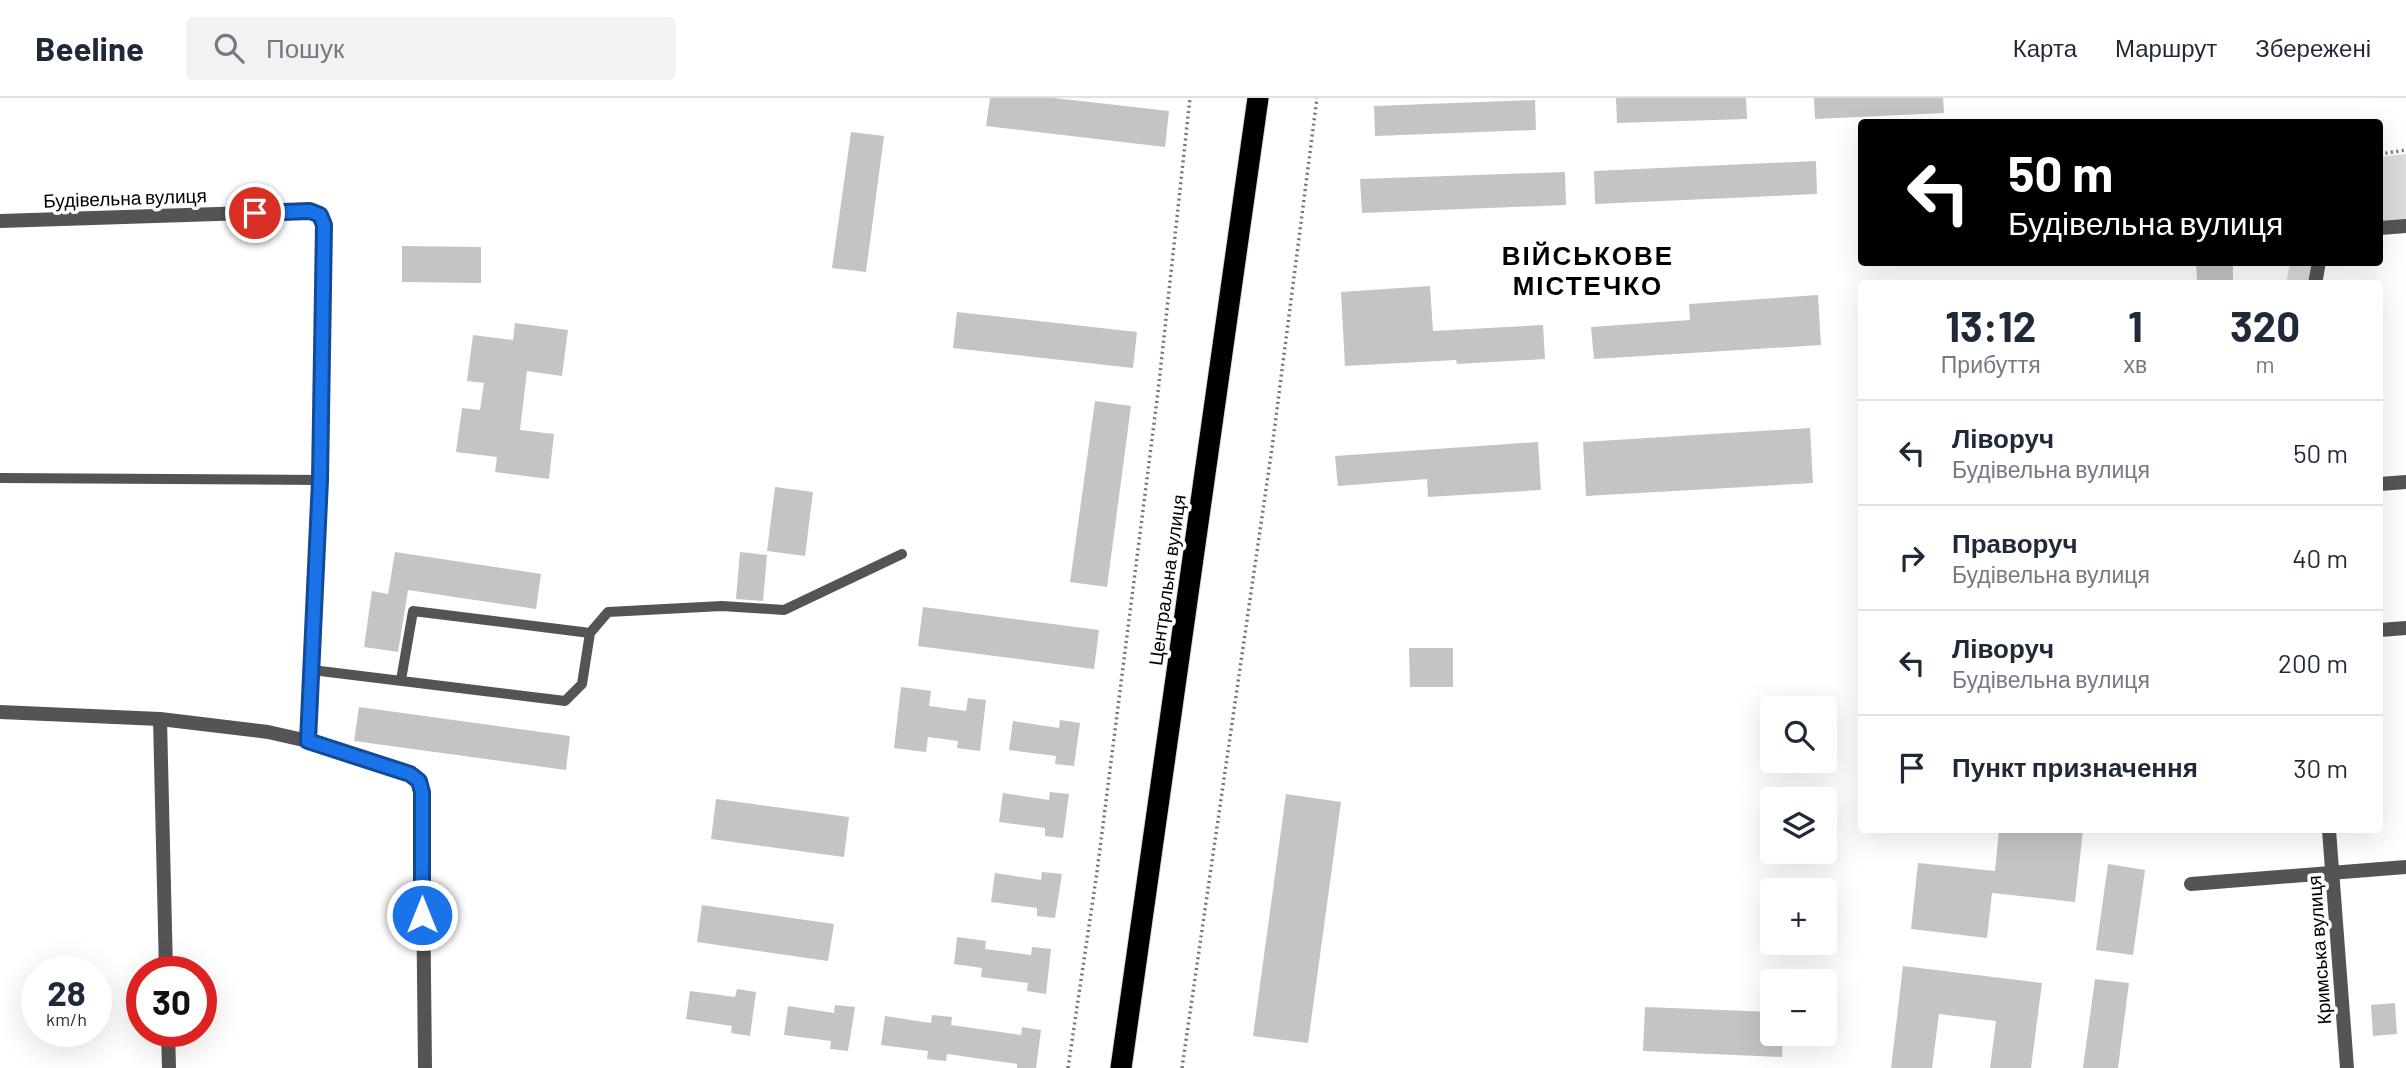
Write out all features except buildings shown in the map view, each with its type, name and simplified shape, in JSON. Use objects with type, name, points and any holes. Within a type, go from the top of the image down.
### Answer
[{"type":"highway","name":"Центральна вулиця","points":[[1121,1068],[1258,98]]},
{"type":"street","name":"Будівельна вулиця","points":[[0,220],[310,211],[320,215],[324,225],[320,480],[308,741]]},
{"type":"street","points":[[2383,228],[2406,226]]},
{"type":"street","points":[[2383,484],[2406,482]]},
{"type":"street","points":[[2383,630],[2406,628]]},
{"type":"street","points":[[0,712],[160,719],[268,732],[308,741],[410,774],[419,781],[422,792],[425,1068]]},
{"type":"street","points":[[160,719],[166,956]]},
{"type":"street","name":"Кримська вулиця","points":[[2329,833],[2347,1068]]},
{"type":"street","points":[[2191,884],[2406,867]]},
{"type":"street","points":[[168,1047],[169,1068]]},
{"type":"lane","points":[[0,478],[320,480]]},
{"type":"lane","points":[[312,670],[565,701],[582,684],[590,633],[608,612],[722,606],[784,610],[902,554]]},
{"type":"lane","points":[[401,680],[413,611],[590,633]]},
{"type":"path","points":[[1068,1068],[1097,872],[1153,432],[1190,98]]},
{"type":"path","points":[[1182,1068],[1272,448],[1317,98]]},
{"type":"path","points":[[2383,154],[2406,150]]},
{"type":"shaded area","points":[[2406,154],[2406,226],[2383,228],[2383,157]]},
{"type":"shaded area","points":[[2289,266],[2318,266],[2316,280],[2287,280]]},
{"type":"district","name":"ВІЙСЬКОВЕ МІСТЕЧКО","points":[[1588,271]]},
{"type":"route","points":[[255,213],[310,211],[320,215],[324,225],[320,480],[308,741],[410,774],[419,781],[422,792],[422,915]]}]
